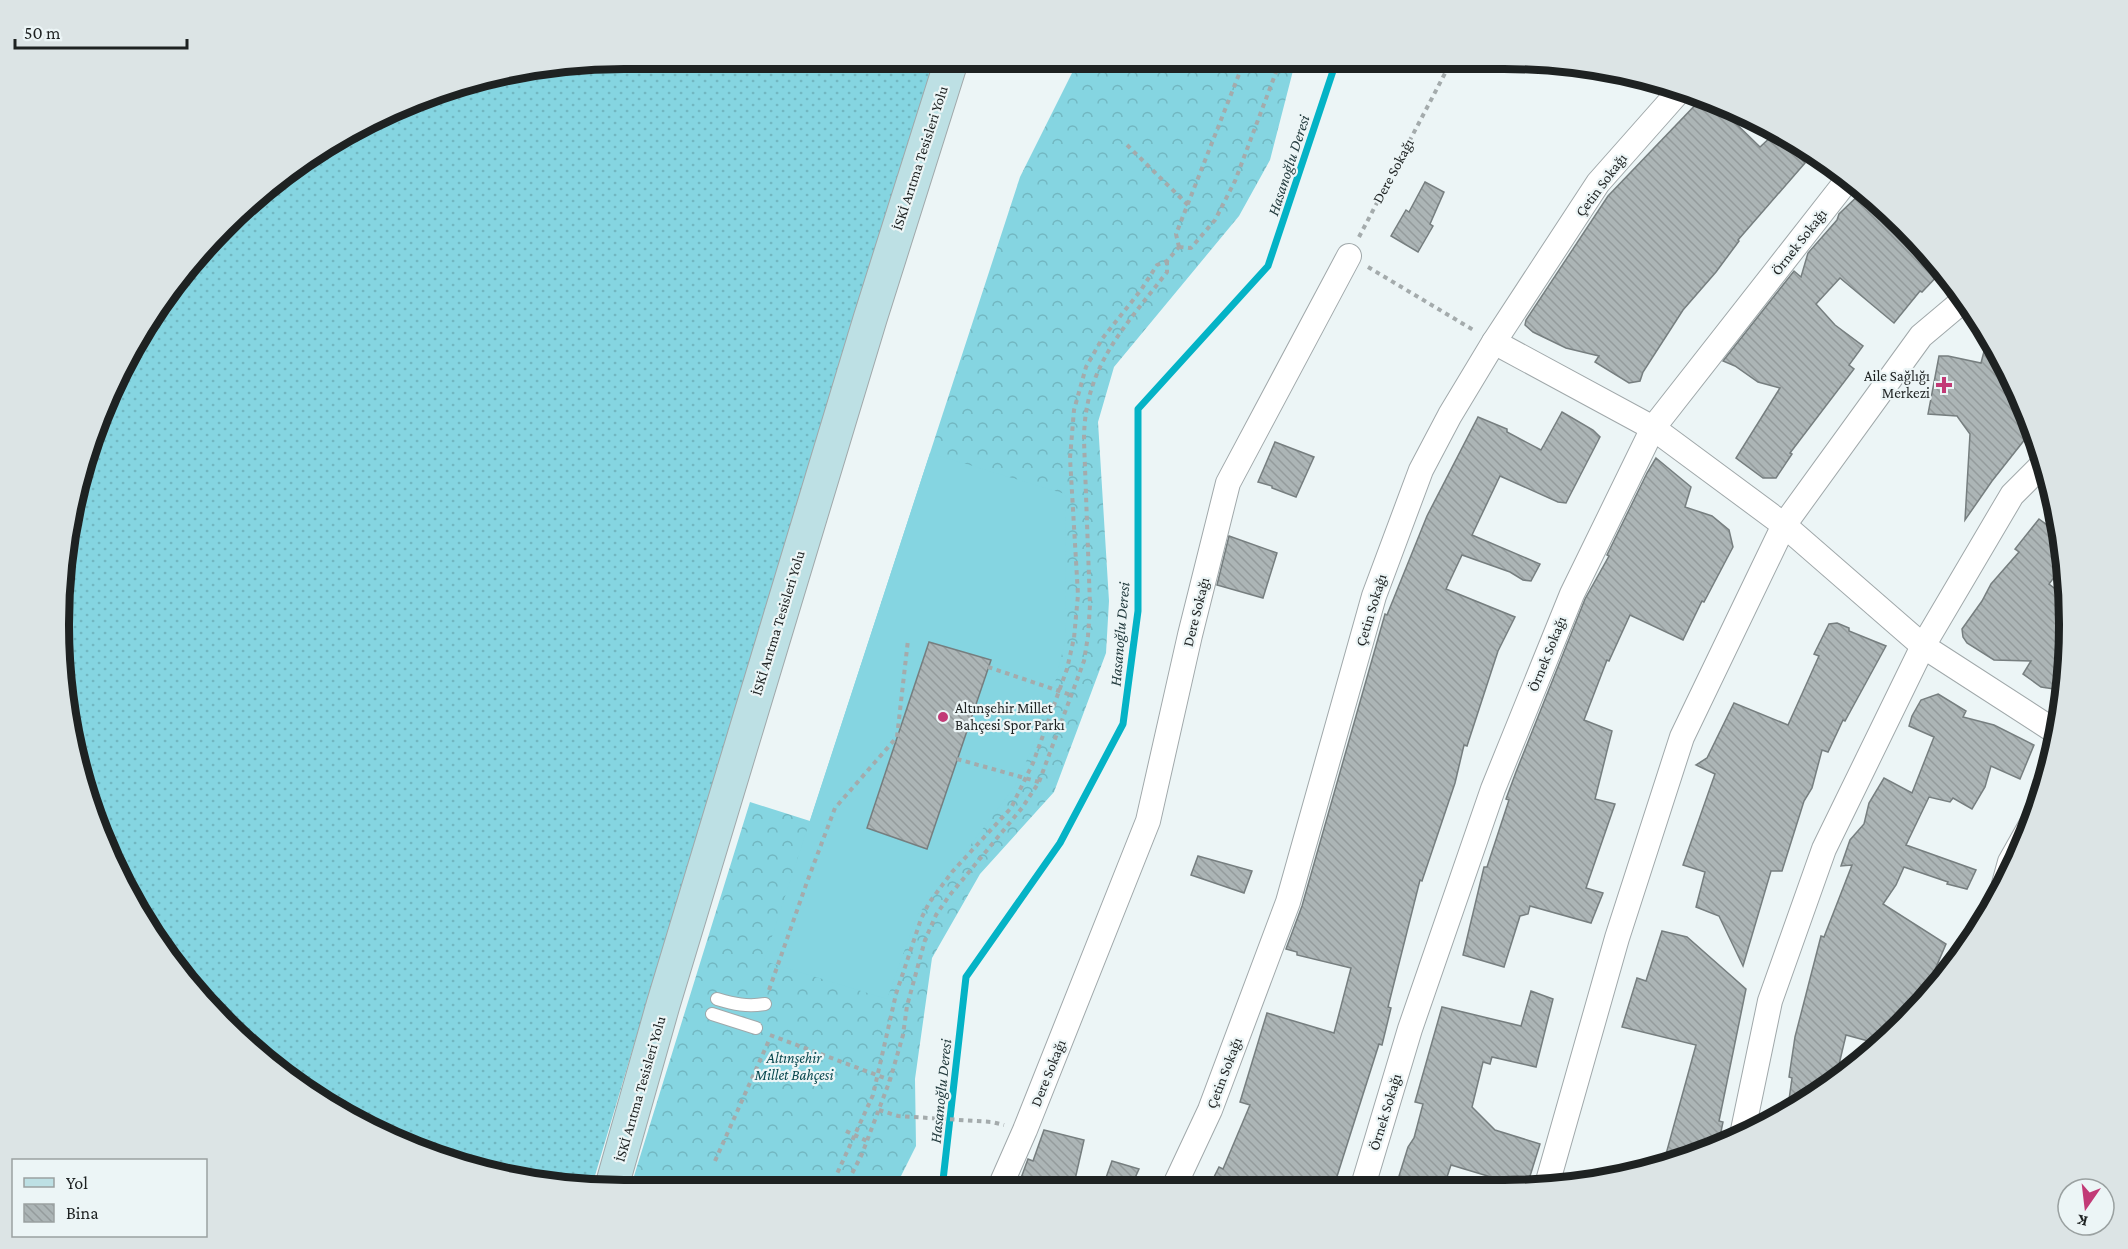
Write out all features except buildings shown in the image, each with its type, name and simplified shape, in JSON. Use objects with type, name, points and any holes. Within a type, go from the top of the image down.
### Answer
[{"type":"main road","name":"İSKİ Arıtma Tesisleri Yolu","points":[[614,1180],[663,1005],[870,319],[949,69]]},
{"type":"street","name":"Çetin Sokağı","points":[[1177,1180],[1210,1110],[1288,902],[1374,596],[1421,470],[1450,415],[1494,342],[1599,183],[1675,96]]},
{"type":"street","name":"Örnek Sokağı","points":[[1365,1180],[1410,1029],[1492,789],[1572,594],[1653,428],[1843,185]]},
{"type":"street","name":"Dere Sokağı","points":[[1003,1180],[1148,821],[1190,634],[1228,483],[1349,256]]},
{"type":"street","points":[[1549,1178],[1617,938],[1682,737],[1784,525],[1921,336],[1958,305]]},
{"type":"street","points":[[1494,342],[1653,428],[1784,525],[1923,646],[2049,727]]},
{"type":"street","points":[[1744,1125],[1770,1002],[1824,849],[1923,646],[2012,495],[2037,470]]},
{"type":"lane","points":[[717,999],[750,1006],[765,1004]]},
{"type":"lane","points":[[712,1014],[756,1028]]},
{"type":"path","points":[[1179,247],[1176,234],[1241,69]]},
{"type":"path","points":[[1179,247],[1191,248],[1215,220],[1235,181],[1277,69]]},
{"type":"path","name":"Dere Sokağı","points":[[1349,256],[1447,69]]},
{"type":"path","points":[[1127,145],[1188,206]]},
{"type":"path","points":[[834,1180],[856,1137],[873,1095],[896,994],[921,919],[929,903],[952,872],[1011,808],[1027,779],[1067,669],[1077,613],[1070,458],[1074,410],[1086,368],[1096,349],[1157,265],[1167,261],[1179,247]]},
{"type":"path","points":[[1349,256],[1494,342]]},
{"type":"path","points":[[848,1180],[867,1141],[890,1080],[903,1035],[917,965],[936,915],[1022,808],[1039,782],[1084,661],[1090,605],[1084,420],[1094,377],[1106,353],[1167,272],[1167,261]]},
{"type":"path","points":[[765,1004],[807,882],[836,808],[897,737],[908,640]]},
{"type":"path","points":[[988,667],[1071,695]]},
{"type":"path","points":[[957,759],[1039,782]]},
{"type":"path","points":[[756,1028],[890,1080]]},
{"type":"path","points":[[715,1161],[772,1036]]},
{"type":"path","points":[[879,1110],[889,1114],[992,1122]]},
{"type":"path","points":[[846,1131],[867,1141]]},
{"type":"green space","points":[[933,69],[680,890],[594,1179],[516,1169],[446,1151],[379,1123],[347,1106],[286,1065],[232,1017],[184,963],[143,902],[111,837],[98,803],[80,733],[74,697],[69,624],[74,552],[80,516],[98,446],[126,379],[143,347],[184,286],[207,258],[258,207],[286,184],[347,143],[412,111],[481,88],[516,80],[588,70]]},
{"type":"green space","name":"Altınşehir Millet Bahçesi","points":[[1074,69],[1293,69],[1270,160],[1239,216],[1114,367],[1098,422],[1109,601],[1106,653],[1054,792],[980,874],[932,958],[915,1079],[916,1146],[901,1176],[898,1180],[633,1180],[750,802],[810,821],[1020,177]]},
{"type":"green space","name":"Altınşehir Millet Bahçesi Spor Parkı","points":[[930,453],[1065,494],[1066,637],[1056,679],[1029,755],[1015,786],[917,916],[887,999],[764,961]]},
{"type":"waterway","name":"Hasanoğlu Deresi","points":[[943,1180],[966,977],[1060,843],[1123,724],[1138,611],[1138,409],[1268,266],[1334,69]]},
{"type":"place","name":"Aile Sağlığı Merkezi","points":[[1944,385]]},
{"type":"place","name":"Altınşehir Millet Bahçesi Spor Parkı","points":[[943,717]]}]
